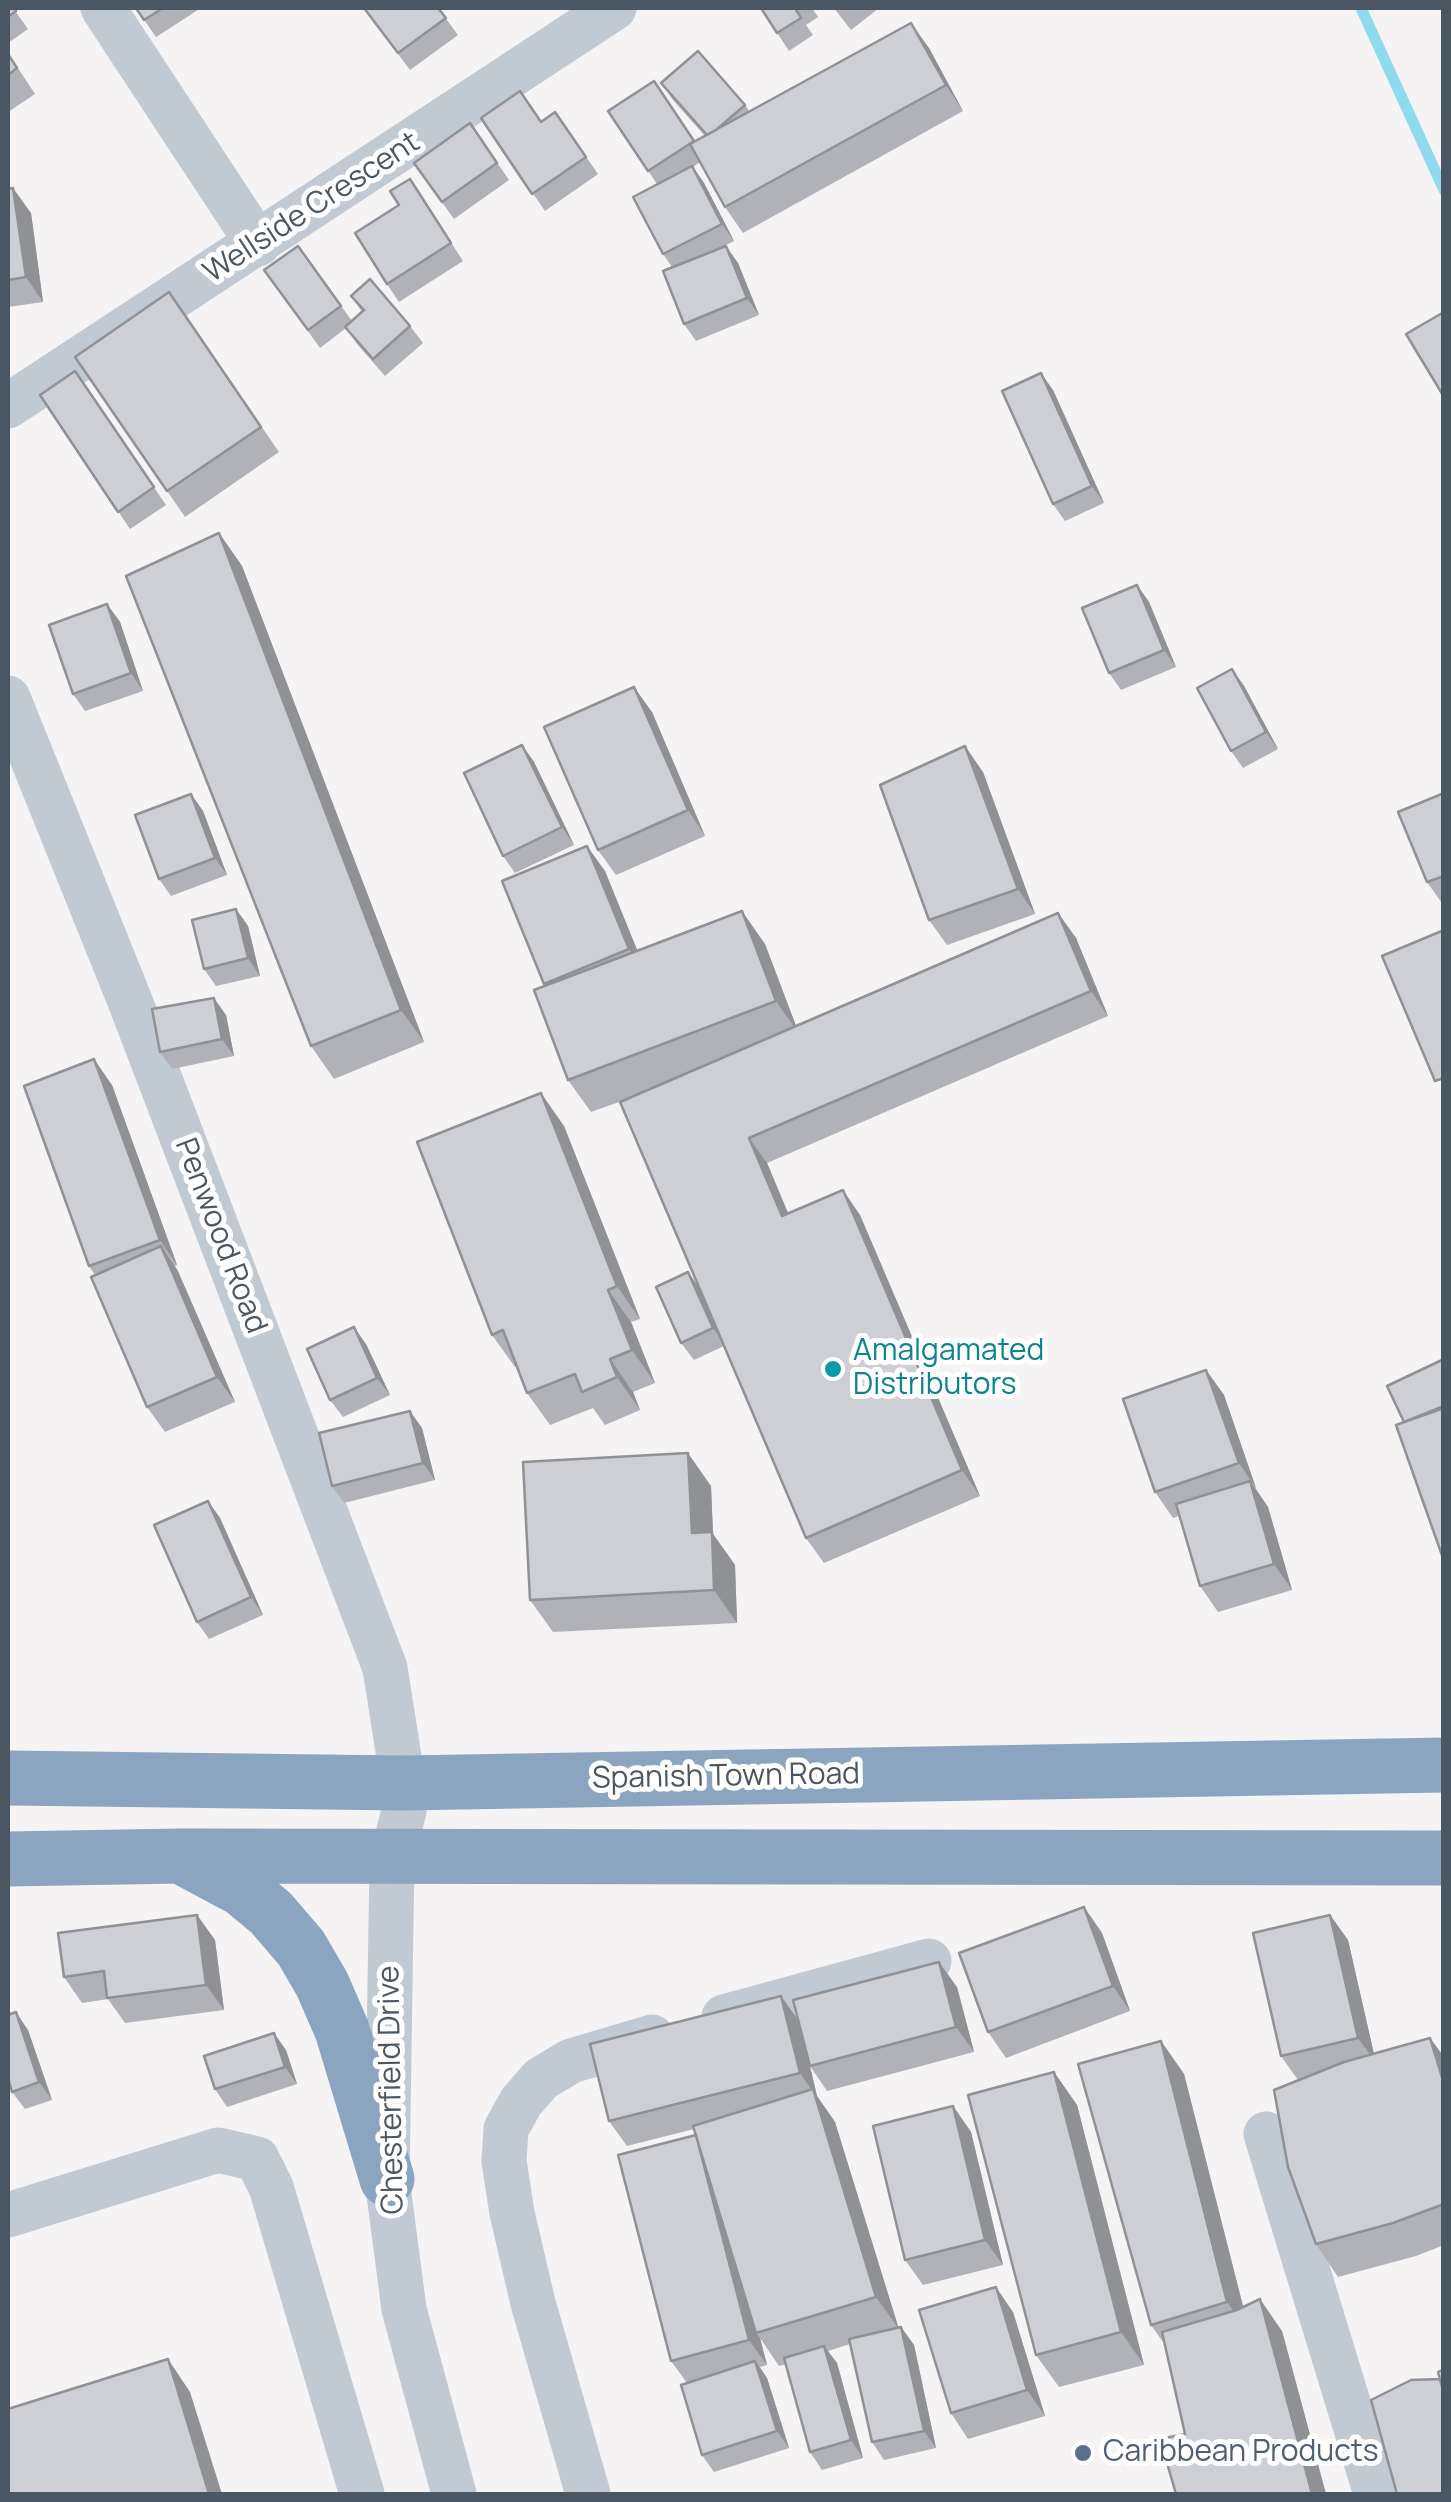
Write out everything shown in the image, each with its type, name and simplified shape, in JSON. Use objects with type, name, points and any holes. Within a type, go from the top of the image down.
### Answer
[{"type":"highway","name":"Spanish Town Road","points":[[8,1778],[404,1783],[1444,1766]]},
{"type":"highway","points":[[181,1856],[242,1889],[271,1913],[301,1948],[342,2030],[388,2179]]},
{"type":"highway","points":[[8,1859],[1444,1858]]},
{"type":"street","points":[[104,8],[258,244]]},
{"type":"street","name":"Wellside Crescent","points":[[8,406],[614,8]]},
{"type":"street","name":"Penwood Road","points":[[8,698],[130,1000],[385,1668],[404,1783],[404,1812],[392,1858]]},
{"type":"street","name":"Chesterfield Drive","points":[[392,1858],[388,2179],[404,2309],[454,2494]]},
{"type":"street","points":[[588,2494],[512,2214],[504,2161],[506,2129],[521,2102],[542,2079],[571,2061],[929,1961]]},
{"type":"street","points":[[1266,2134],[1376,2494]]},
{"type":"street","points":[[8,2215],[218,2150],[257,2159],[271,2187],[362,2494]]},
{"type":"building","points":[[136,8],[163,8],[144,20]]},
{"type":"building","points":[[364,8],[438,8],[446,18],[398,53]]},
{"type":"building","points":[[761,8],[795,8],[801,18],[777,33]]},
{"type":"building","points":[[911,23],[946,85],[725,207],[690,144]]},
{"type":"building","points":[[698,51],[745,105],[707,135],[661,83]]},
{"type":"building","points":[[8,54],[17,68],[8,75]]},
{"type":"building","points":[[654,81],[694,141],[648,171],[608,111]]},
{"type":"building","points":[[520,91],[541,122],[555,112],[586,157],[532,194],[481,118]]},
{"type":"building","points":[[470,123],[497,163],[442,202],[414,163]]},
{"type":"building","points":[[692,166],[722,224],[663,254],[633,197]]},
{"type":"building","points":[[410,179],[451,243],[387,284],[355,233],[399,205],[390,191]]},
{"type":"building","points":[[13,188],[26,277],[8,280],[8,189]]},
{"type":"building","points":[[298,246],[341,306],[308,330],[264,270]]},
{"type":"building","points":[[726,246],[747,298],[684,324],[663,271]]},
{"type":"building","points":[[370,279],[410,326],[373,359],[345,327],[364,310],[351,296]]},
{"type":"building","points":[[169,292],[261,427],[167,491],[75,357]]},
{"type":"building","points":[[1444,312],[1444,397],[1406,334]]},
{"type":"building","points":[[75,371],[154,487],[118,512],[40,395]]},
{"type":"building","points":[[1041,373],[1092,486],[1053,504],[1002,391]]},
{"type":"building","points":[[219,533],[401,1010],[311,1046],[126,576]]},
{"type":"building","points":[[1137,585],[1164,650],[1109,673],[1082,608]]},
{"type":"building","points":[[107,604],[131,673],[73,694],[49,625]]},
{"type":"building","points":[[1232,669],[1266,732],[1231,751],[1197,688]]},
{"type":"building","points":[[634,687],[688,810],[598,850],[544,727]]},
{"type":"building","points":[[522,745],[562,827],[503,856],[464,773]]},
{"type":"building","points":[[965,746],[1018,889],[929,920],[880,785]]},
{"type":"building","points":[[1444,793],[1444,876],[1427,882],[1398,812]]},
{"type":"building","points":[[191,794],[215,858],[159,879],[135,815]]},
{"type":"building","points":[[587,846],[629,949],[544,984],[502,881]]},
{"type":"building","points":[[236,909],[248,958],[204,969],[192,920]]},
{"type":"building","points":[[742,911],[776,1001],[568,1080],[534,990]]},
{"type":"building","name":"Amalgamated Distributors","points":[[1058,913],[1091,991],[749,1138],[782,1216],[843,1190],[962,1470],[806,1538],[620,1102]]},
{"type":"building","points":[[1444,930],[1444,1078],[1435,1081],[1382,956]]},
{"type":"building","points":[[214,998],[222,1039],[160,1052],[152,1009]]},
{"type":"building","points":[[94,1059],[160,1240],[89,1266],[24,1086]]},
{"type":"building","points":[[541,1093],[617,1286],[608,1290],[632,1350],[610,1359],[617,1377],[582,1392],[575,1374],[527,1393],[503,1330],[492,1335],[417,1142]]},
{"type":"building","points":[[161,1246],[217,1377],[147,1407],[91,1277]]},
{"type":"building","points":[[688,1272],[713,1328],[681,1343],[656,1287]]},
{"type":"building","points":[[354,1327],[377,1378],[330,1400],[307,1349]]},
{"type":"building","points":[[1444,1359],[1444,1406],[1404,1422],[1387,1386]]},
{"type":"building","points":[[1206,1370],[1239,1463],[1155,1492],[1123,1399]]},
{"type":"building","points":[[1444,1408],[1444,1561],[1396,1425]]},
{"type":"building","points":[[410,1411],[423,1463],[332,1486],[319,1433]]},
{"type":"building","points":[[688,1453],[692,1533],[712,1532],[714,1590],[530,1600],[523,1462]]},
{"type":"building","points":[[1250,1481],[1274,1564],[1200,1586],[1176,1504]]},
{"type":"building","points":[[208,1501],[251,1597],[197,1622],[154,1525]]},
{"type":"building","points":[[1084,1907],[1113,1986],[988,2032],[959,1953]]},
{"type":"building","points":[[197,1915],[206,1985],[107,1998],[104,1971],[64,1977],[58,1933]]},
{"type":"building","points":[[1330,1915],[1358,2038],[1281,2056],[1253,1933]]},
{"type":"building","points":[[939,1962],[956,2027],[810,2066],[793,2000]]},
{"type":"building","points":[[781,1996],[800,2073],[609,2121],[590,2044]]},
{"type":"building","points":[[16,2012],[39,2082],[12,2092],[8,2077],[8,2015]]},
{"type":"building","points":[[274,2033],[285,2067],[215,2089],[204,2056]]},
{"type":"building","points":[[1430,2038],[1444,2084],[1444,2204],[1316,2244],[1288,2167],[1274,2090],[1344,2062]]},
{"type":"building","points":[[1161,2041],[1227,2302],[1151,2325],[1078,2064]]},
{"type":"building","points":[[1054,2072],[1121,2332],[1036,2355],[968,2095]]},
{"type":"building","points":[[813,2089],[876,2297],[756,2333],[693,2126]]},
{"type":"building","points":[[953,2106],[985,2240],[905,2260],[873,2126]]},
{"type":"building","points":[[696,2135],[749,2340],[671,2361],[618,2155]]},
{"type":"building","points":[[996,2287],[1027,2390],[951,2413],[919,2310]]},
{"type":"building","points":[[1260,2299],[1312,2494],[1176,2494],[1160,2439],[1185,2434],[1162,2332],[1237,2310]]},
{"type":"building","points":[[901,2327],[924,2431],[872,2442],[849,2339]]},
{"type":"building","points":[[824,2346],[851,2440],[810,2452],[784,2358]]},
{"type":"building","points":[[168,2359],[209,2494],[8,2494],[8,2409]]},
{"type":"building","points":[[755,2361],[777,2431],[702,2455],[681,2385]]},
{"type":"building","points":[[1444,2369],[1444,2394],[1438,2372]]},
{"type":"building","points":[[1440,2379],[1444,2394],[1444,2494],[1397,2494],[1371,2400],[1411,2380]]},
{"type":"waterway","points":[[1361,8],[1444,190]]},
{"type":"place","name":"Amalgamated Distributors","points":[[833,1369]]},
{"type":"place","name":"Caribbean Products","points":[[1083,2453]]}]
